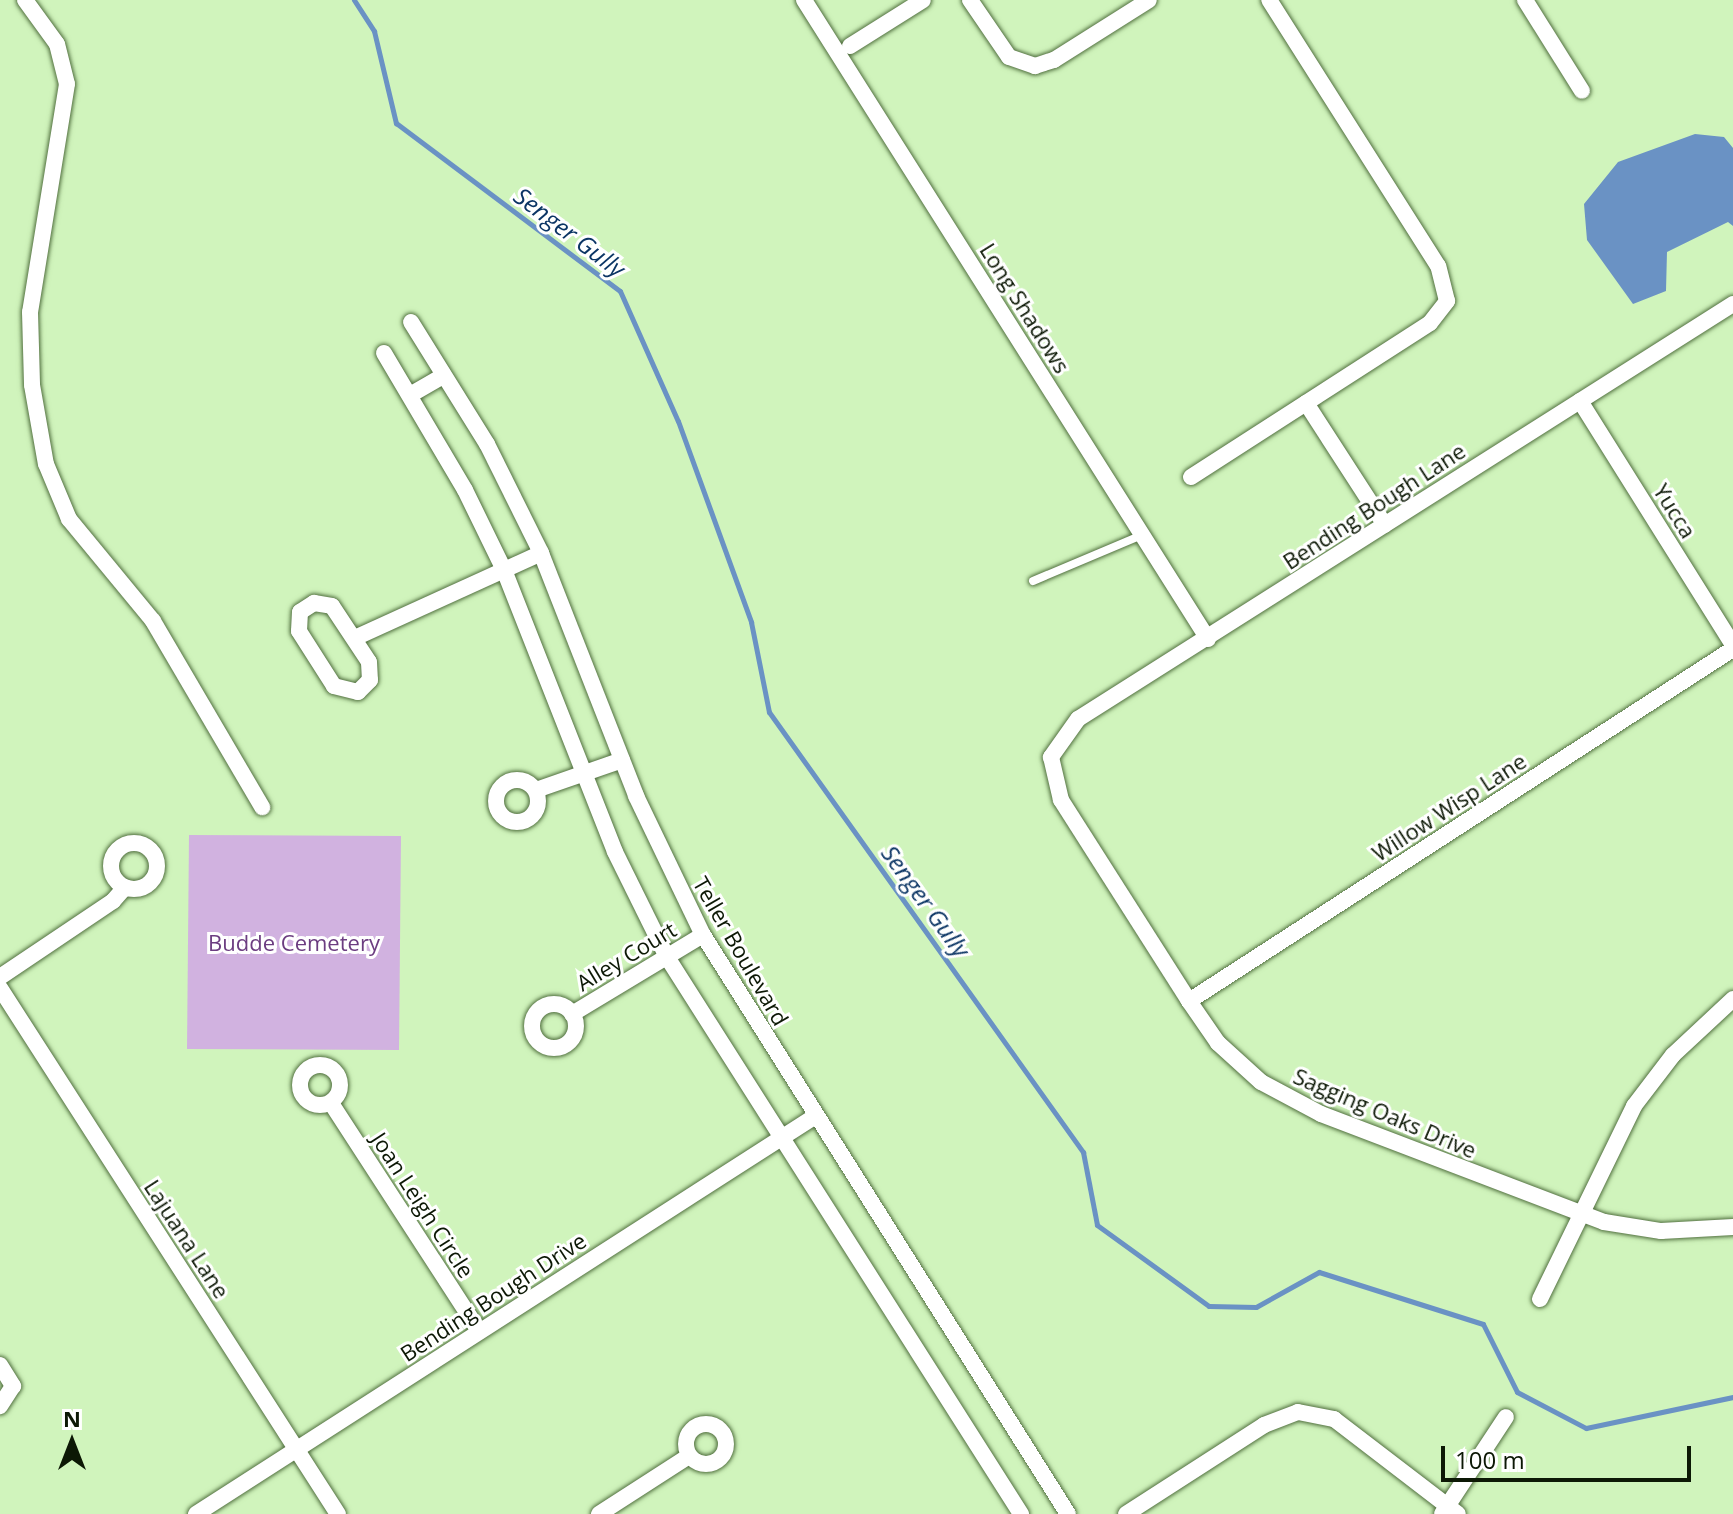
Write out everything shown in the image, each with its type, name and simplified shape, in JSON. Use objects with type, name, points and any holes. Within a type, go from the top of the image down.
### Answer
[{"type":"street","points":[[25,0],[57,44],[67,84],[30,312],[32,385],[46,464],[69,519],[153,621],[262,807]]},
{"type":"street","name":"Long Shadows","points":[[804,0],[1208,639]]},
{"type":"street","points":[[850,46],[923,0]]},
{"type":"street","points":[[970,0],[1002,50],[1024,66],[1054,60],[1149,0]]},
{"type":"street","points":[[1191,477],[1430,323],[1445,308],[1447,289],[1438,266],[1269,0]]},
{"type":"street","points":[[1525,0],[1582,91]]},
{"type":"street","name":"Bending Bough Lane","points":[[1051,757],[1078,719],[1733,304]]},
{"type":"street","name":"Teller Boulevard","points":[[411,322],[487,444],[541,553],[622,760],[703,935],[814,1117],[1068,1514]]},
{"type":"street","points":[[384,353],[410,395],[504,570],[583,774],[667,957],[1021,1514]]},
{"type":"street","points":[[410,395],[444,375]]},
{"type":"street","name":"Yucca","points":[[1580,401],[1733,647]]},
{"type":"street","points":[[1306,403],[1385,525]]},
{"type":"street","points":[[357,637],[541,553]]},
{"type":"street","points":[[314,603],[332,606],[357,637],[369,662],[370,680],[358,692],[341,692],[299,631],[300,612],[314,603]]},
{"type":"street","name":"Willow Wisp Lane","points":[[1189,1001],[1733,647]]},
{"type":"street","name":"Sagging Oaks Drive","points":[[1051,757],[1061,800],[1189,1001],[1239,1066],[1288,1098],[1578,1214],[1661,1231],[1733,1227]]},
{"type":"street","points":[[536,790],[622,760]]},
{"type":"street","points":[[0,977],[113,901],[125,887]]},
{"type":"street","name":"Alley Court","points":[[572,1014],[703,935]]},
{"type":"street","name":"Lajuana Lane","points":[[0,988],[338,1514]]},
{"type":"street","points":[[1540,1299],[1578,1214],[1646,1088],[1705,1022],[1733,999]]},
{"type":"street","name":"Joan Leigh Circle","points":[[331,1103],[479,1331]]},
{"type":"street","name":"Bending Bough Drive","points":[[196,1514],[814,1117]]},
{"type":"street","points":[[0,1365],[13,1386],[0,1406]]},
{"type":"street","points":[[1126,1514],[1264,1425],[1298,1412],[1334,1419],[1448,1512],[1506,1417]]},
{"type":"street","points":[[599,1514],[689,1456]]},
{"type":"lane","points":[[1033,581],[1142,535]]},
{"type":"green space","name":"Budde Cemetery","points":[[189,835],[401,836],[399,1050],[187,1049]]},
{"type":"water","points":[[1695,134],[1724,137],[1733,148],[1733,226],[1728,222],[1667,252],[1666,291],[1633,304],[1587,240],[1584,204],[1618,162]]},
{"type":"waterway","name":"Senger Gully","points":[[354,0],[374,31],[396,123],[620,291],[678,421],[751,622],[769,712],[1083,1152],[1097,1225],[1209,1306],[1256,1307],[1319,1272],[1483,1324],[1517,1392],[1586,1428],[1733,1397]]}]
